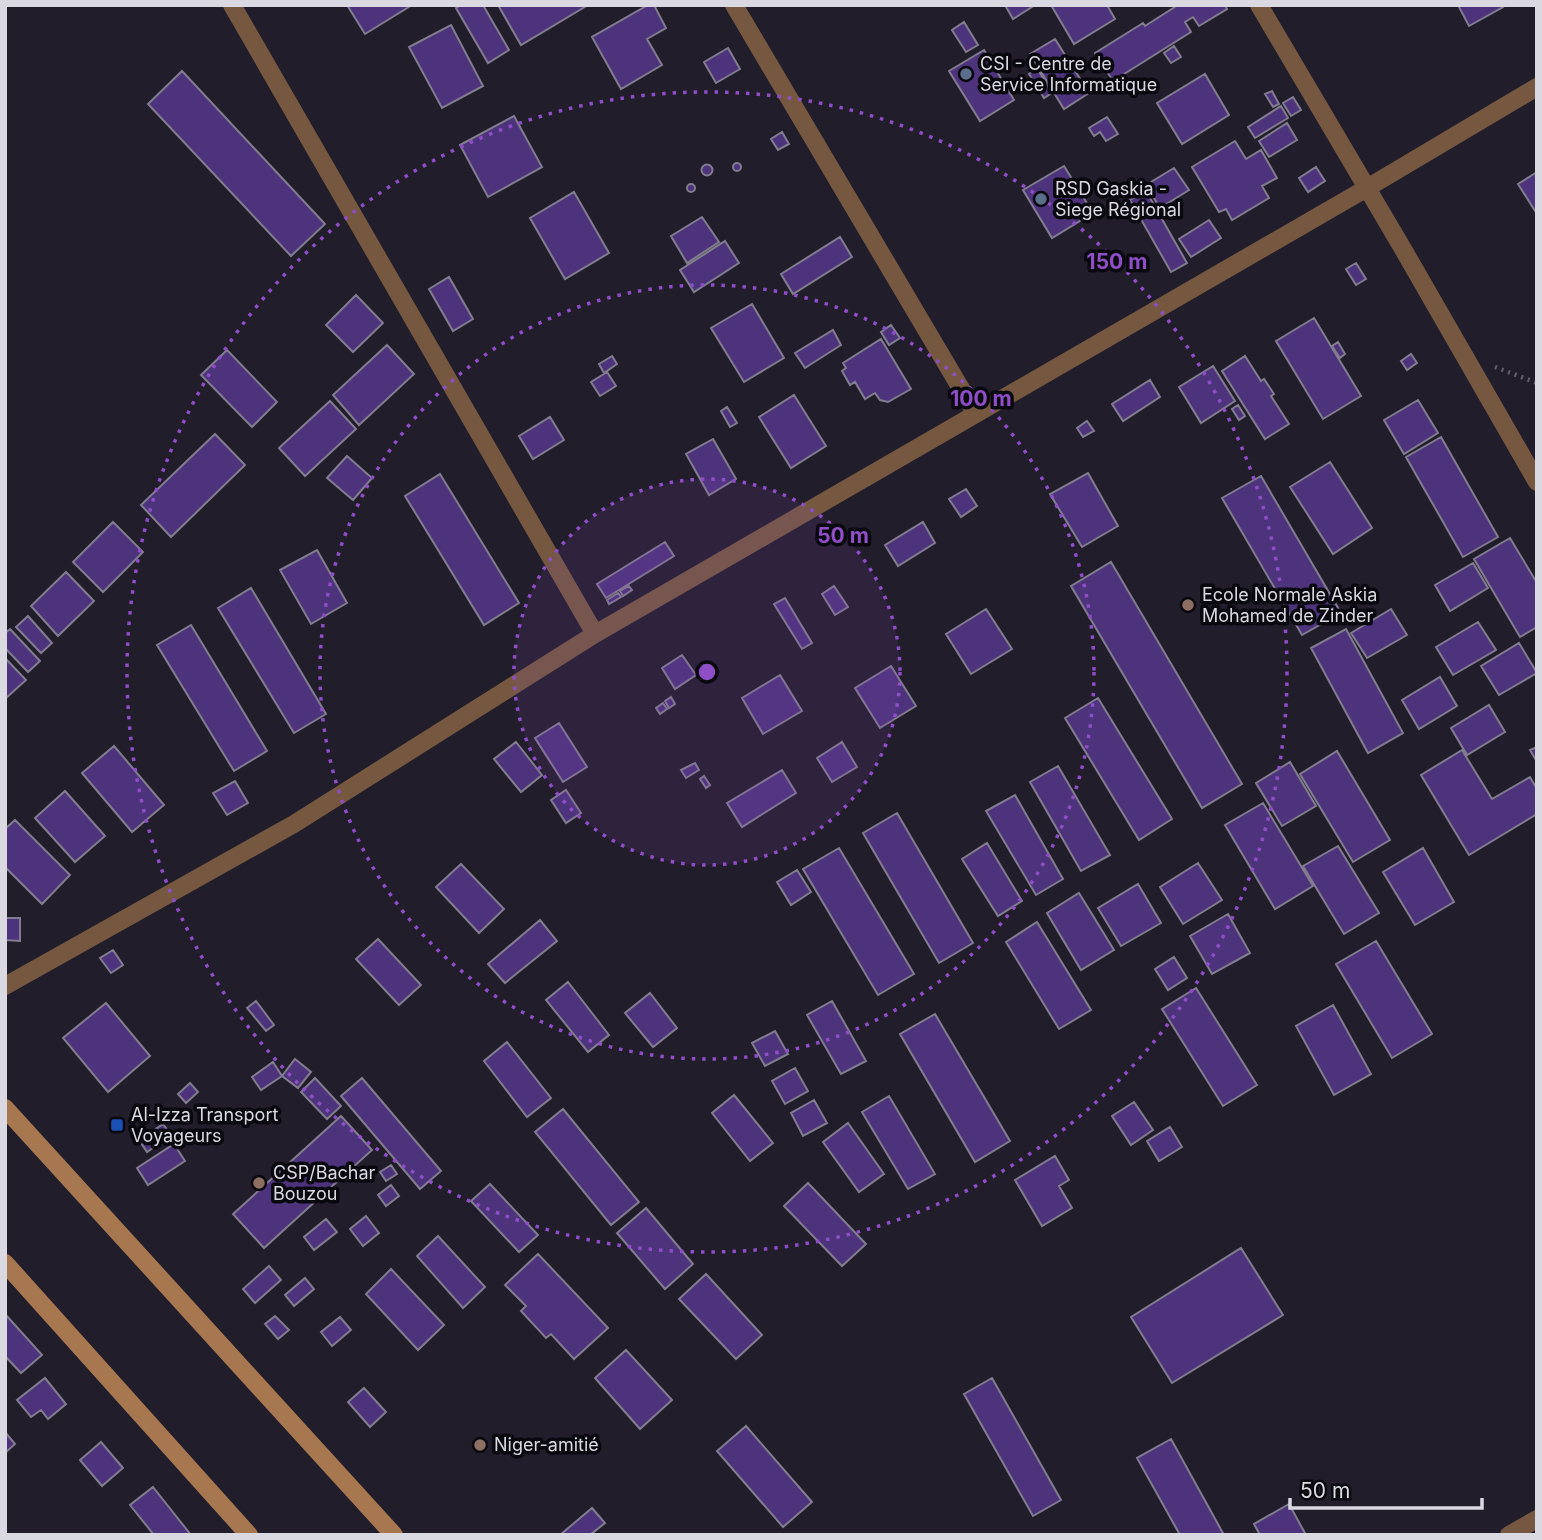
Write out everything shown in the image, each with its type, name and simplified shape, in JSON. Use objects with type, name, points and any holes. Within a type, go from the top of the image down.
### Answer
[{"type":"street","points":[[232,5],[595,634]]},
{"type":"street","points":[[734,5],[976,414]]},
{"type":"street","points":[[1259,5],[1537,482]]},
{"type":"street","points":[[5,986],[294,824],[595,634],[1537,87]]},
{"type":"street","points":[[5,1108],[394,1535]]},
{"type":"street","points":[[5,1263],[249,1535]]},
{"type":"street","points":[[1509,1535],[1537,1519]]},
{"type":"path","points":[[1465,357],[1537,383]]},
{"type":"building","points":[[347,5],[412,5],[365,34]]},
{"type":"building","points":[[461,5],[483,5],[509,50],[488,63],[456,8]]},
{"type":"building","points":[[498,5],[588,5],[521,45]]},
{"type":"building","points":[[648,5],[654,5],[666,28],[647,39],[662,65],[621,89],[592,37]]},
{"type":"building","points":[[1005,5],[1035,5],[1013,19]]},
{"type":"building","points":[[1051,5],[1107,5],[1115,19],[1074,44]]},
{"type":"building","points":[[1178,5],[1225,5],[1227,9],[1199,26],[1193,17],[1185,22],[1191,32],[1113,81],[1095,53]]},
{"type":"building","points":[[1458,5],[1502,5],[1503,7],[1469,26]]},
{"type":"building","points":[[964,22],[978,45],[966,52],[952,30]]},
{"type":"building","points":[[451,25],[483,86],[442,108],[409,47]]},
{"type":"building","points":[[1055,39],[1089,93],[1064,109],[1030,54]]},
{"type":"building","points":[[1174,46],[1181,57],[1171,63],[1164,53]]},
{"type":"building","points":[[728,48],[740,69],[716,83],[704,62]]},
{"type":"building","points":[[984,50],[1014,100],[980,121],[949,71]]},
{"type":"building","points":[[1037,68],[1052,93],[1044,98],[1029,74]]},
{"type":"building","points":[[182,71],[325,224],[291,256],[148,104]]},
{"type":"building","points":[[1205,74],[1229,115],[1182,144],[1157,103]]},
{"type":"building","points":[[1272,91],[1279,104],[1273,107],[1265,94]]},
{"type":"building","points":[[1293,97],[1301,110],[1291,116],[1283,103]]},
{"type":"building","points":[[1281,106],[1288,118],[1255,138],[1248,127]]},
{"type":"building","points":[[514,116],[542,167],[488,197],[460,145]]},
{"type":"building","points":[[1107,117],[1118,134],[1106,141],[1100,132],[1094,136],[1089,128]]},
{"type":"building","points":[[1287,123],[1297,140],[1269,157],[1259,141]]},
{"type":"building","points":[[782,132],[789,144],[778,150],[771,139]]},
{"type":"building","points":[[1235,141],[1246,159],[1261,150],[1277,178],[1262,186],[1269,198],[1232,220],[1226,209],[1219,212],[1192,167]]},
{"type":"building","points":[[737,163],[741,167],[737,171],[733,167]]},
{"type":"building","points":[[707,164],[713,170],[707,176],[701,170]]},
{"type":"building","points":[[1064,166],[1093,213],[1052,238],[1023,190]]},
{"type":"building","points":[[1316,167],[1325,181],[1308,192],[1299,178]]},
{"type":"building","points":[[1174,168],[1189,190],[1160,208],[1146,185]]},
{"type":"building","points":[[1537,172],[1537,214],[1518,184]]},
{"type":"building","points":[[691,184],[695,188],[691,192],[687,188]]},
{"type":"building","points":[[1146,191],[1187,263],[1171,272],[1130,200]]},
{"type":"building","points":[[574,192],[609,253],[565,279],[530,218]]},
{"type":"building","points":[[702,217],[719,242],[687,263],[671,236]]},
{"type":"building","points":[[1209,220],[1221,238],[1191,257],[1179,239]]},
{"type":"building","points":[[840,237],[852,257],[793,294],[781,274]]},
{"type":"building","points":[[725,241],[739,263],[694,292],[680,270]]},
{"type":"building","points":[[1356,263],[1366,279],[1356,285],[1346,269]]},
{"type":"building","points":[[449,277],[473,319],[453,331],[429,289]]},
{"type":"building","points":[[356,295],[383,323],[353,352],[326,325]]},
{"type":"building","points":[[752,304],[784,358],[744,382],[711,328]]},
{"type":"building","points":[[1314,318],[1361,396],[1323,419],[1276,341]]},
{"type":"building","points":[[891,325],[900,338],[889,345],[881,332]]},
{"type":"building","points":[[833,330],[841,345],[805,368],[795,353]]},
{"type":"building","points":[[881,339],[911,389],[888,402],[880,400],[875,393],[865,399],[855,382],[850,385],[842,371],[846,368],[843,363]]},
{"type":"building","points":[[1338,342],[1345,354],[1340,358],[1332,346]]},
{"type":"building","points":[[387,345],[414,374],[359,425],[333,395]]},
{"type":"building","points":[[227,350],[277,402],[252,427],[201,375]]},
{"type":"building","points":[[1411,354],[1417,363],[1407,370],[1401,361]]},
{"type":"building","points":[[612,356],[617,364],[604,373],[599,364]]},
{"type":"building","points":[[1245,356],[1261,381],[1264,379],[1274,394],[1271,396],[1289,424],[1265,439],[1222,371]]},
{"type":"building","points":[[1213,366],[1235,401],[1201,423],[1179,387]]},
{"type":"building","points":[[607,372],[616,386],[600,396],[591,382]]},
{"type":"building","points":[[1150,380],[1160,397],[1123,421],[1112,404]]},
{"type":"building","points":[[794,395],[826,446],[791,468],[759,417]]},
{"type":"building","points":[[1418,400],[1438,433],[1404,454],[1384,420]]},
{"type":"building","points":[[330,401],[356,429],[305,476],[279,448]]},
{"type":"building","points":[[1238,405],[1245,416],[1239,420],[1232,409]]},
{"type":"building","points":[[727,407],[737,423],[730,427],[721,411]]},
{"type":"building","points":[[550,417],[564,440],[533,459],[519,436]]},
{"type":"building","points":[[1087,421],[1094,431],[1083,437],[1077,428]]},
{"type":"building","points":[[215,434],[245,465],[171,537],[141,505]]},
{"type":"building","points":[[1441,437],[1498,537],[1463,557],[1406,457]]},
{"type":"building","points":[[713,439],[736,479],[709,495],[686,454]]},
{"type":"building","points":[[347,456],[372,478],[353,500],[327,478]]},
{"type":"building","points":[[1330,462],[1372,528],[1333,554],[1290,487]]},
{"type":"building","points":[[1088,473],[1118,526],[1082,547],[1050,494]]},
{"type":"building","points":[[440,474],[519,603],[484,625],[405,496]]},
{"type":"building","points":[[1261,476],[1341,613],[1302,635],[1222,498]]},
{"type":"building","points":[[966,489],[977,506],[961,517],[949,499]]},
{"type":"building","points":[[113,522],[143,552],[103,592],[73,562]]},
{"type":"building","points":[[923,522],[935,543],[898,566],[885,545]]},
{"type":"building","points":[[1510,538],[1537,583],[1537,627],[1520,637],[1474,559]]},
{"type":"building","points":[[665,542],[674,556],[606,598],[597,584]]},
{"type":"building","points":[[317,550],[347,603],[311,624],[280,570]]},
{"type":"building","points":[[1111,562],[1242,784],[1202,808],[1071,586]]},
{"type":"building","points":[[1473,563],[1488,588],[1450,611],[1435,585]]},
{"type":"building","points":[[66,572],[94,601],[58,636],[31,606]]},
{"type":"building","points":[[629,586],[632,590],[623,596],[620,591]]},
{"type":"building","points":[[834,586],[848,607],[835,615],[822,594]]},
{"type":"building","points":[[251,588],[326,714],[294,733],[218,608]]},
{"type":"building","points":[[618,593],[621,597],[609,604],[607,600]]},
{"type":"building","points":[[785,598],[812,643],[802,649],[774,604]]},
{"type":"building","points":[[986,609],[1012,649],[971,674],[946,634]]},
{"type":"building","points":[[1391,609],[1407,635],[1367,658],[1351,633]]},
{"type":"building","points":[[28,616],[52,643],[41,653],[16,627]]},
{"type":"building","points":[[1478,622],[1496,650],[1453,675],[1436,647]]},
{"type":"building","points":[[191,625],[267,751],[234,771],[157,645]]},
{"type":"building","points":[[10,629],[40,661],[28,672],[5,648],[5,633]]},
{"type":"building","points":[[1346,629],[1403,733],[1368,753],[1311,648]]},
{"type":"building","points":[[1519,643],[1537,673],[1499,695],[1481,666]]},
{"type":"building","points":[[682,655],[696,675],[675,689],[662,668]]},
{"type":"building","points":[[5,658],[26,680],[5,699]]},
{"type":"building","points":[[891,666],[916,706],[880,728],[855,688]]},
{"type":"building","points":[[780,675],[802,711],[763,734],[742,698]]},
{"type":"building","points":[[1440,677],[1457,706],[1419,729],[1402,700]]},
{"type":"building","points":[[671,697],[675,704],[669,708],[665,701]]},
{"type":"building","points":[[1098,698],[1172,819],[1139,840],[1065,718]]},
{"type":"building","points":[[663,703],[667,709],[660,714],[656,708]]},
{"type":"building","points":[[1489,705],[1505,732],[1467,755],[1451,728]]},
{"type":"building","points":[[559,723],[587,767],[563,782],[535,738]]},
{"type":"building","points":[[516,742],[542,775],[521,792],[494,759]]},
{"type":"building","points":[[842,742],[857,767],[832,782],[817,758]]},
{"type":"building","points":[[114,746],[164,805],[132,832],[82,773]]},
{"type":"building","points":[[1537,747],[1537,762],[1530,750]]},
{"type":"building","points":[[1462,750],[1492,799],[1530,777],[1537,789],[1537,814],[1469,855],[1421,775]]},
{"type":"building","points":[[1337,751],[1390,840],[1353,862],[1300,774]]},
{"type":"building","points":[[1290,762],[1316,806],[1282,826],[1256,783]]},
{"type":"building","points":[[695,763],[699,770],[686,778],[681,770]]},
{"type":"building","points":[[1058,766],[1110,855],[1081,871],[1030,782]]},
{"type":"building","points":[[782,770],[796,793],[742,827],[727,803]]},
{"type":"building","points":[[704,776],[710,785],[706,788],[700,779]]},
{"type":"building","points":[[235,781],[248,803],[227,815],[213,793]]},
{"type":"building","points":[[566,790],[581,813],[566,823],[551,800]]},
{"type":"building","points":[[65,791],[105,836],[75,862],[35,818]]},
{"type":"building","points":[[1015,795],[1063,879],[1036,895],[986,811]]},
{"type":"building","points":[[1263,803],[1313,886],[1275,909],[1225,825]]},
{"type":"building","points":[[897,813],[973,943],[939,963],[863,833]]},
{"type":"building","points":[[15,820],[70,875],[42,904],[5,867],[5,829]]},
{"type":"building","points":[[987,843],[1022,901],[998,916],[962,859]]},
{"type":"building","points":[[1338,846],[1379,913],[1344,934],[1303,866]]},
{"type":"building","points":[[839,848],[914,974],[878,995],[803,869]]},
{"type":"building","points":[[1423,848],[1454,902],[1415,925],[1383,872]]},
{"type":"building","points":[[1198,863],[1222,900],[1183,924],[1160,887]]},
{"type":"building","points":[[461,864],[504,909],[479,933],[436,887]]},
{"type":"building","points":[[797,870],[811,892],[791,905],[777,882]]},
{"type":"building","points":[[1138,884],[1161,923],[1121,946],[1098,908]]},
{"type":"building","points":[[1079,893],[1114,950],[1081,970],[1047,913]]},
{"type":"building","points":[[1228,914],[1250,953],[1212,974],[1190,936]]},
{"type":"building","points":[[5,918],[20,918],[20,941],[5,940]]},
{"type":"building","points":[[540,920],[557,941],[505,983],[488,964]]},
{"type":"building","points":[[1037,922],[1091,1010],[1059,1029],[1006,942]]},
{"type":"building","points":[[378,939],[421,985],[399,1005],[356,959]]},
{"type":"building","points":[[1376,941],[1432,1034],[1392,1058],[1336,964]]},
{"type":"building","points":[[113,950],[123,965],[111,973],[100,958]]},
{"type":"building","points":[[1174,957],[1187,978],[1168,990],[1155,969]]},
{"type":"building","points":[[568,982],[609,1035],[588,1052],[546,1000]]},
{"type":"building","points":[[1196,988],[1257,1085],[1223,1106],[1162,1009]]},
{"type":"building","points":[[650,993],[677,1028],[653,1047],[625,1013]]},
{"type":"building","points":[[256,1001],[274,1025],[266,1031],[247,1008]]},
{"type":"building","points":[[832,1001],[866,1061],[841,1074],[807,1015]]},
{"type":"building","points":[[106,1003],[150,1056],[108,1092],[63,1038]]},
{"type":"building","points":[[1333,1005],[1371,1074],[1334,1095],[1296,1026]]},
{"type":"building","points":[[935,1014],[1010,1141],[975,1162],[900,1034]]},
{"type":"building","points":[[775,1031],[788,1054],[765,1066],[752,1043]]},
{"type":"building","points":[[507,1042],[551,1098],[527,1117],[484,1061]]},
{"type":"building","points":[[295,1059],[311,1072],[298,1088],[282,1076]]},
{"type":"building","points":[[273,1062],[282,1076],[261,1090],[252,1077]]},
{"type":"building","points":[[795,1068],[808,1091],[785,1104],[772,1081]]},
{"type":"building","points":[[315,1078],[341,1106],[327,1119],[301,1092]]},
{"type":"building","points":[[362,1078],[441,1171],[420,1189],[341,1096]]},
{"type":"building","points":[[190,1083],[198,1092],[186,1103],[178,1094]]},
{"type":"building","points":[[734,1095],[773,1143],[750,1161],[712,1113]]},
{"type":"building","points":[[889,1096],[935,1174],[908,1189],[862,1112]]},
{"type":"building","points":[[814,1100],[827,1123],[803,1136],[791,1113]]},
{"type":"building","points":[[1134,1102],[1153,1130],[1131,1145],[1112,1116]]},
{"type":"building","points":[[563,1109],[639,1202],[611,1225],[535,1132]]},
{"type":"building","points":[[341,1116],[372,1150],[264,1248],[233,1214]]},
{"type":"building","points":[[848,1123],[884,1174],[859,1192],[823,1142]]},
{"type":"building","points":[[163,1124],[171,1135],[147,1152],[139,1140]]},
{"type":"building","points":[[1170,1127],[1182,1147],[1159,1161],[1147,1141]]},
{"type":"building","points":[[174,1144],[185,1161],[148,1185],[137,1168]]},
{"type":"building","points":[[1055,1156],[1069,1180],[1059,1186],[1072,1208],[1042,1226],[1015,1180]]},
{"type":"building","points":[[391,1165],[397,1174],[386,1181],[380,1172]]},
{"type":"building","points":[[808,1183],[866,1244],[842,1266],[784,1206]]},
{"type":"building","points":[[490,1184],[538,1235],[519,1252],[471,1201]]},
{"type":"building","points":[[391,1185],[399,1196],[386,1206],[378,1195]]},
{"type":"building","points":[[646,1208],[693,1264],[665,1289],[617,1233]]},
{"type":"building","points":[[366,1216],[379,1233],[363,1246],[350,1229]]},
{"type":"building","points":[[326,1219],[337,1232],[314,1250],[304,1237]]},
{"type":"building","points":[[438,1236],[485,1287],[463,1308],[417,1256]]},
{"type":"building","points":[[1241,1248],[1283,1315],[1172,1383],[1131,1317]]},
{"type":"building","points":[[538,1254],[608,1328],[574,1359],[551,1334],[546,1338],[521,1311],[526,1306],[505,1285]]},
{"type":"building","points":[[269,1266],[281,1280],[255,1303],[243,1289]]},
{"type":"building","points":[[391,1269],[444,1325],[418,1350],[366,1294]]},
{"type":"building","points":[[706,1274],[762,1335],[736,1359],[679,1299]]},
{"type":"building","points":[[305,1278],[314,1289],[294,1306],[285,1295]]},
{"type":"building","points":[[5,1314],[42,1355],[21,1373],[5,1356]]},
{"type":"building","points":[[275,1316],[289,1330],[278,1339],[265,1324]]},
{"type":"building","points":[[340,1317],[351,1330],[332,1346],[321,1332]]},
{"type":"building","points":[[626,1350],[672,1400],[640,1429],[595,1378]]},
{"type":"building","points":[[45,1378],[66,1404],[48,1419],[41,1410],[31,1417],[17,1400]]},
{"type":"building","points":[[992,1378],[1061,1500],[1033,1516],[964,1394]]},
{"type":"building","points":[[364,1388],[386,1412],[370,1427],[348,1402]]},
{"type":"building","points":[[746,1426],[812,1502],[783,1527],[717,1451]]},
{"type":"building","points":[[5,1432],[15,1444],[5,1453]]},
{"type":"building","points":[[1171,1439],[1224,1535],[1180,1535],[1137,1458]]},
{"type":"building","points":[[101,1442],[123,1468],[102,1486],[80,1460]]},
{"type":"building","points":[[153,1487],[191,1535],[154,1535],[130,1505]]},
{"type":"building","points":[[1289,1504],[1306,1535],[1260,1535],[1254,1524]]},
{"type":"building","points":[[592,1508],[605,1523],[590,1535],[560,1535]]},
{"type":"place","name":"CSI - Centre de Service Informatique","points":[[966,74]]},
{"type":"place","name":"RSD Gaskia - Siege Régional","points":[[1041,199]]},
{"type":"place","name":"Ecole Normale Askia Mohamed de Zinder","points":[[1188,605]]},
{"type":"place","name":"Al-Izza Transport Voyageurs","points":[[117,1125]]},
{"type":"place","name":"CSP/Bachar Bouzou","points":[[259,1183]]},
{"type":"place","name":"Niger-amitié","points":[[480,1445]]}]
